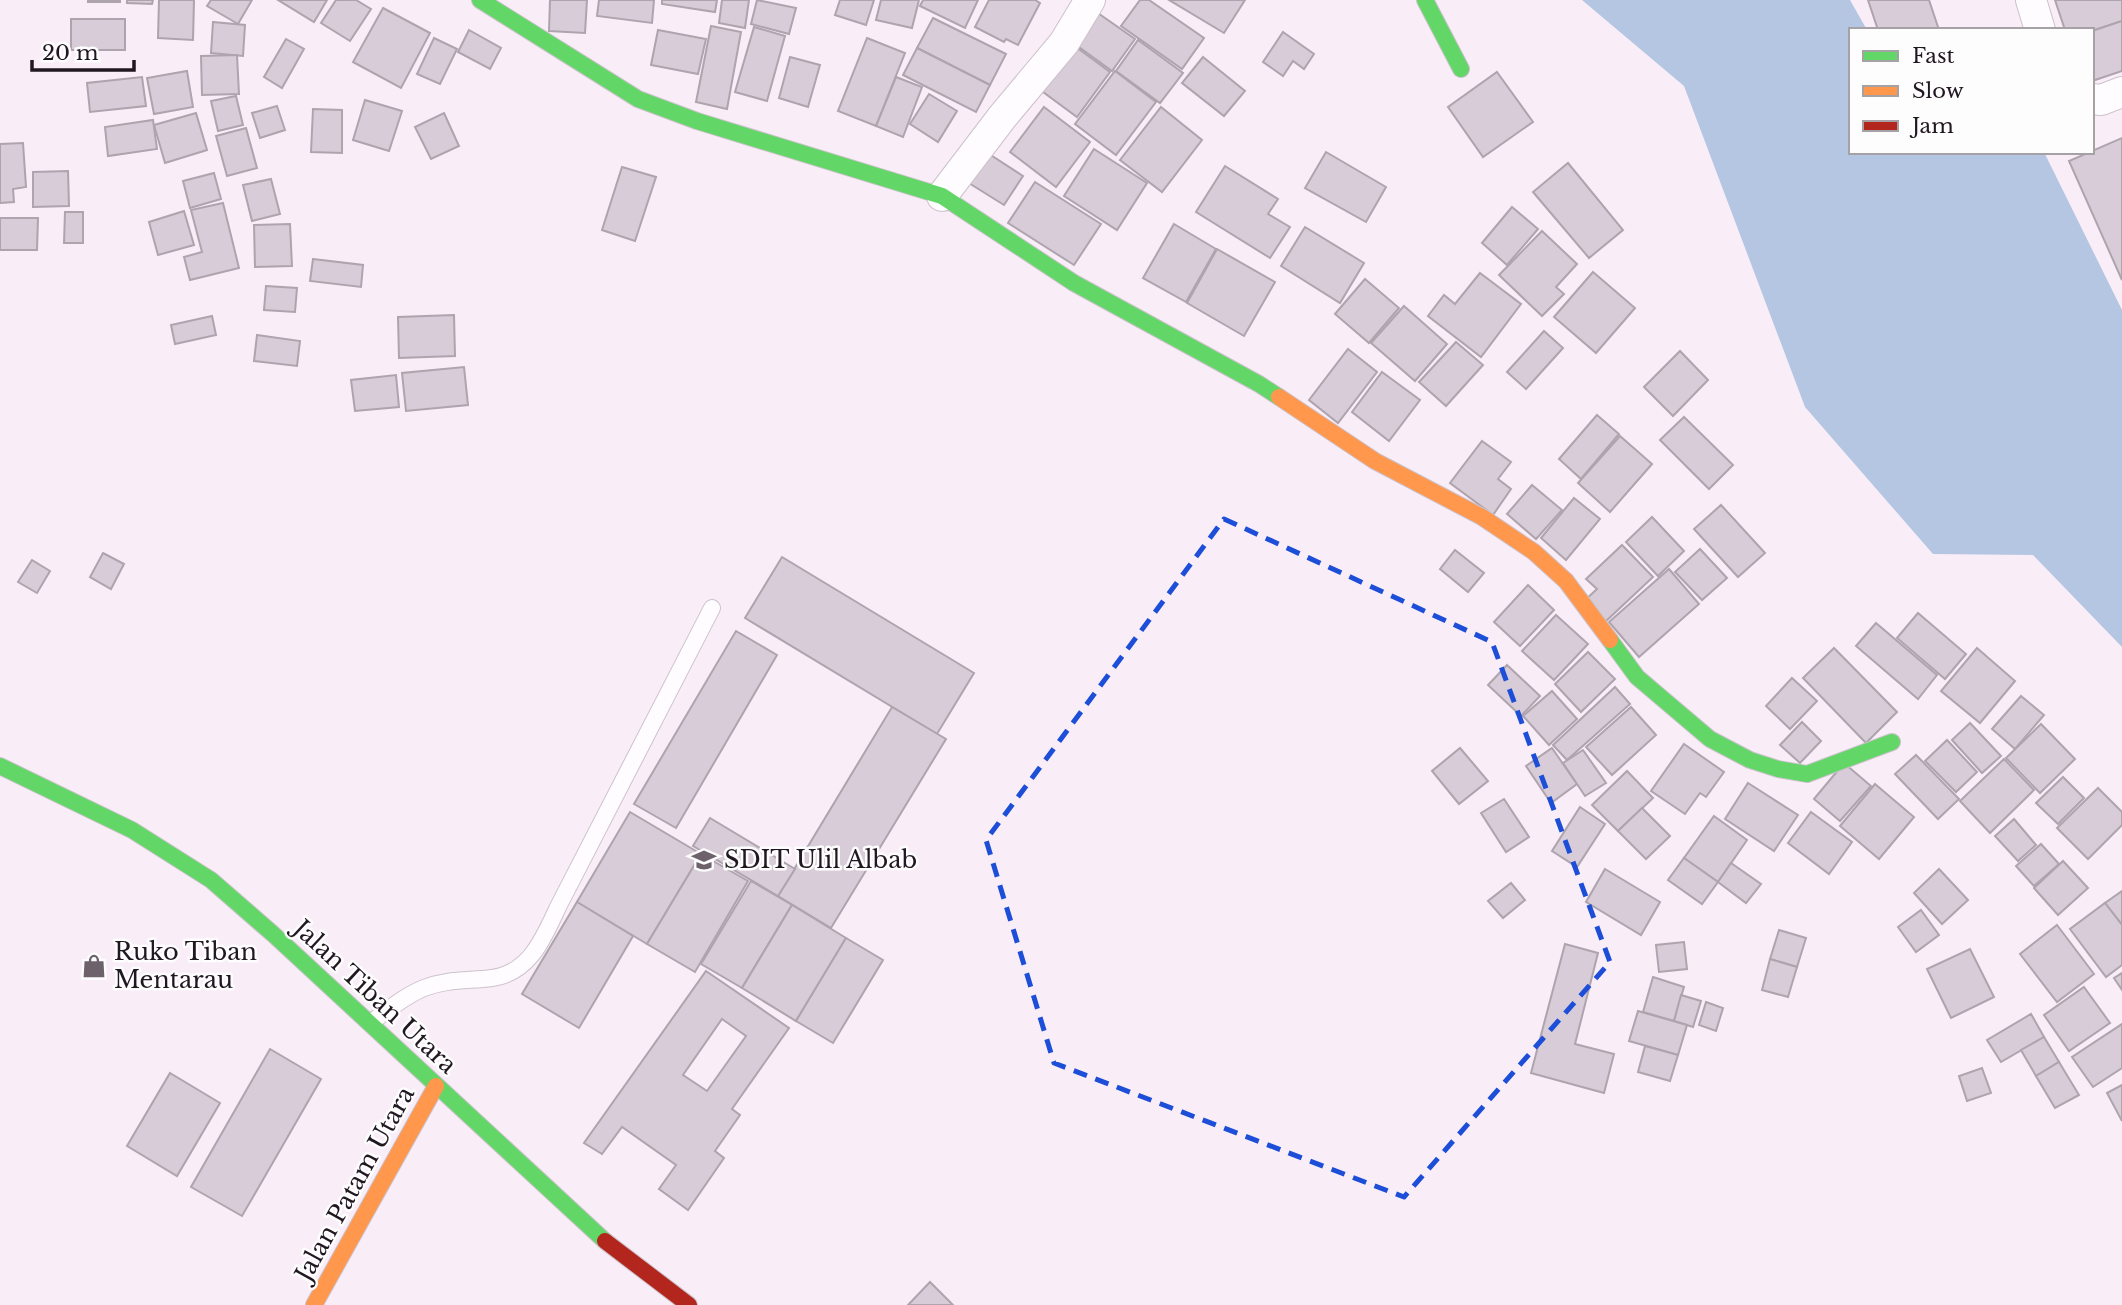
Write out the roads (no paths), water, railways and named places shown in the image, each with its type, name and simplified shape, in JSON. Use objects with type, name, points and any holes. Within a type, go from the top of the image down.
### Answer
[{"type":"street","points":[[480,0],[638,99],[697,121],[942,196],[1074,283],[1259,384],[1376,461],[1482,517],[1534,552],[1566,581],[1637,677],[1710,739],[1750,760],[1807,774],[1892,742]]},
{"type":"street","points":[[942,196],[1003,116],[1065,43],[1090,0]]},
{"type":"street","points":[[1425,0],[1461,69]]},
{"type":"street","points":[[2031,0],[2039,28]]},
{"type":"street","points":[[2094,99],[2101,100],[2122,92]]},
{"type":"street","name":"Jalan Tiban Utara","points":[[0,766],[132,830],[211,880],[617,1252],[689,1305]]},
{"type":"street","name":"Jalan Patam Utara","points":[[314,1305],[436,1086]]},
{"type":"lane","points":[[370,1023],[424,988],[457,979],[495,978],[518,968],[540,948],[558,907],[712,608]]},
{"type":"water","points":[[1582,0],[1850,0],[1866,28],[1849,28],[1849,154],[2045,154],[2122,310],[2122,647],[2033,555],[1933,554],[1805,407],[1684,86]]},
{"type":"place","name":"SDIT Ulil Albab","points":[[704,860]]},
{"type":"place","name":"Ruko Tiban Mentarau","points":[[94,966]]}]
